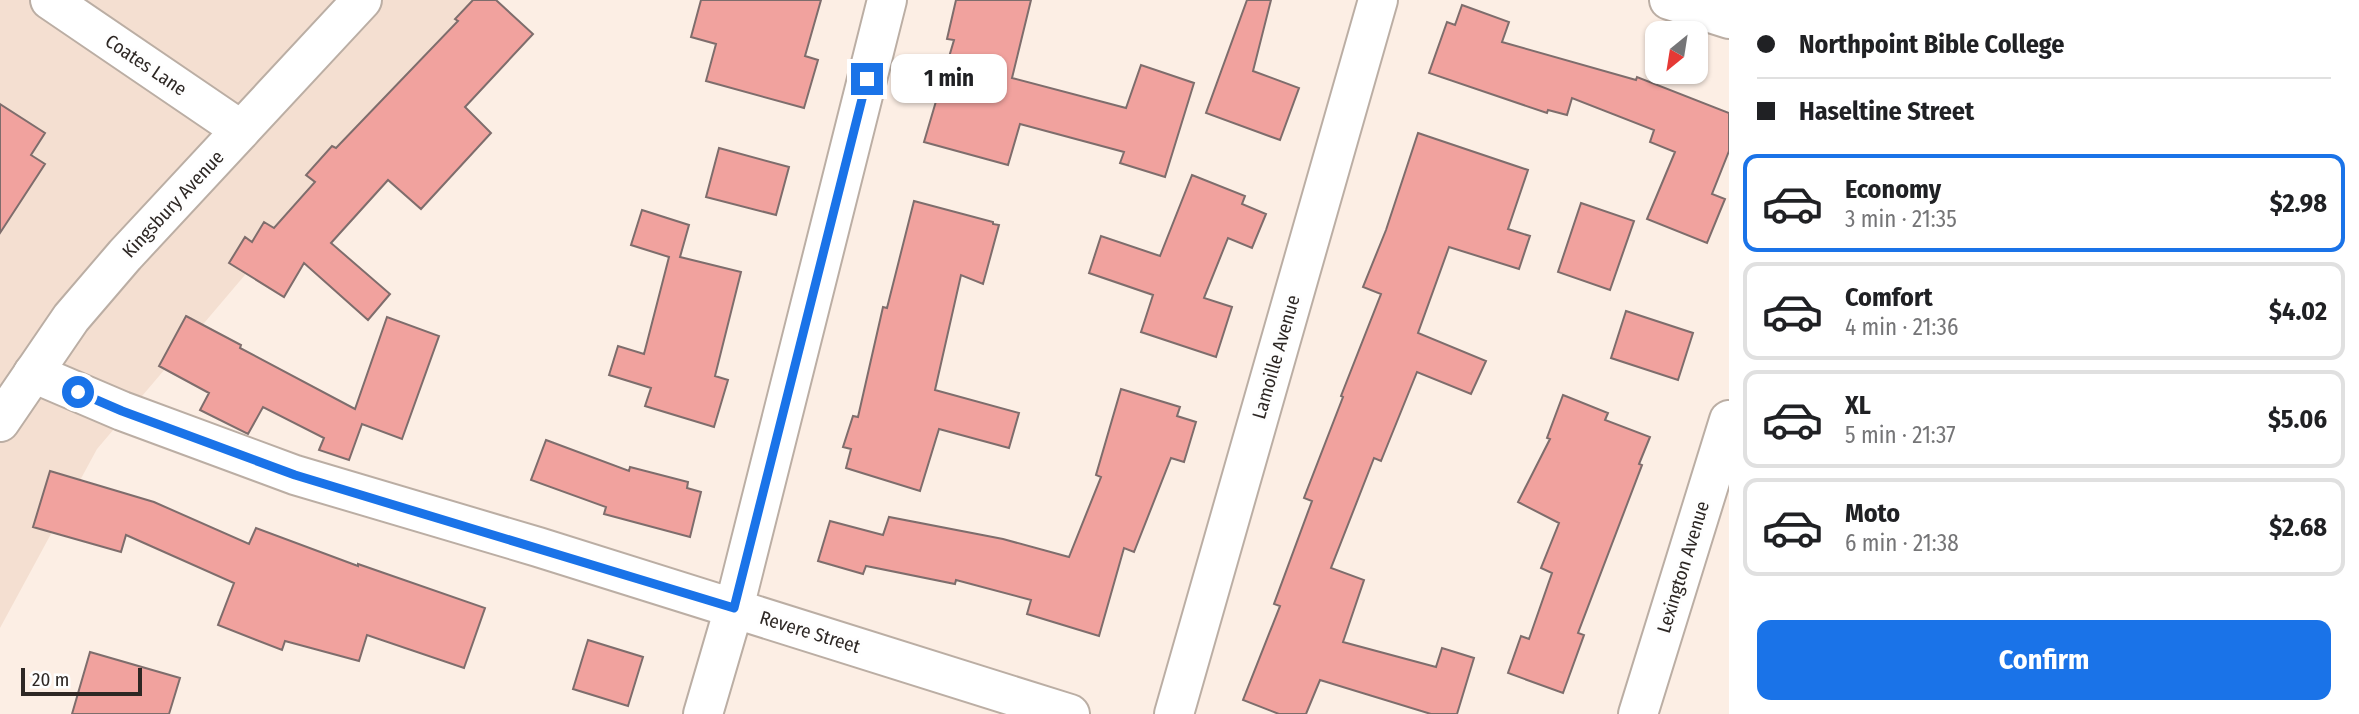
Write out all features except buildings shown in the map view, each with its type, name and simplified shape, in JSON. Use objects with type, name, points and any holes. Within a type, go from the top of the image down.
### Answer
[{"type":"street","name":"Coates Lane","points":[[50,0],[241,130]]},
{"type":"street","name":"Kingsbury Avenue","points":[[0,422],[71,318],[89,297],[362,0]]},
{"type":"street","points":[[703,714],[734,608],[887,0]]},
{"type":"street","name":"Lamoille Avenue","points":[[1174,714],[1378,0]]},
{"type":"street","points":[[1669,0],[1729,19]]},
{"type":"street","name":"Revere Street","points":[[33,373],[122,411],[295,475],[734,608],[1070,714]]},
{"type":"street","name":"Lexington Avenue","points":[[1638,714],[1729,420]]},
{"type":"shaded area","points":[[0,0],[479,0],[97,449],[0,628]]},
{"type":"route","points":[[78,392],[295,475],[734,608],[867,79]]}]
